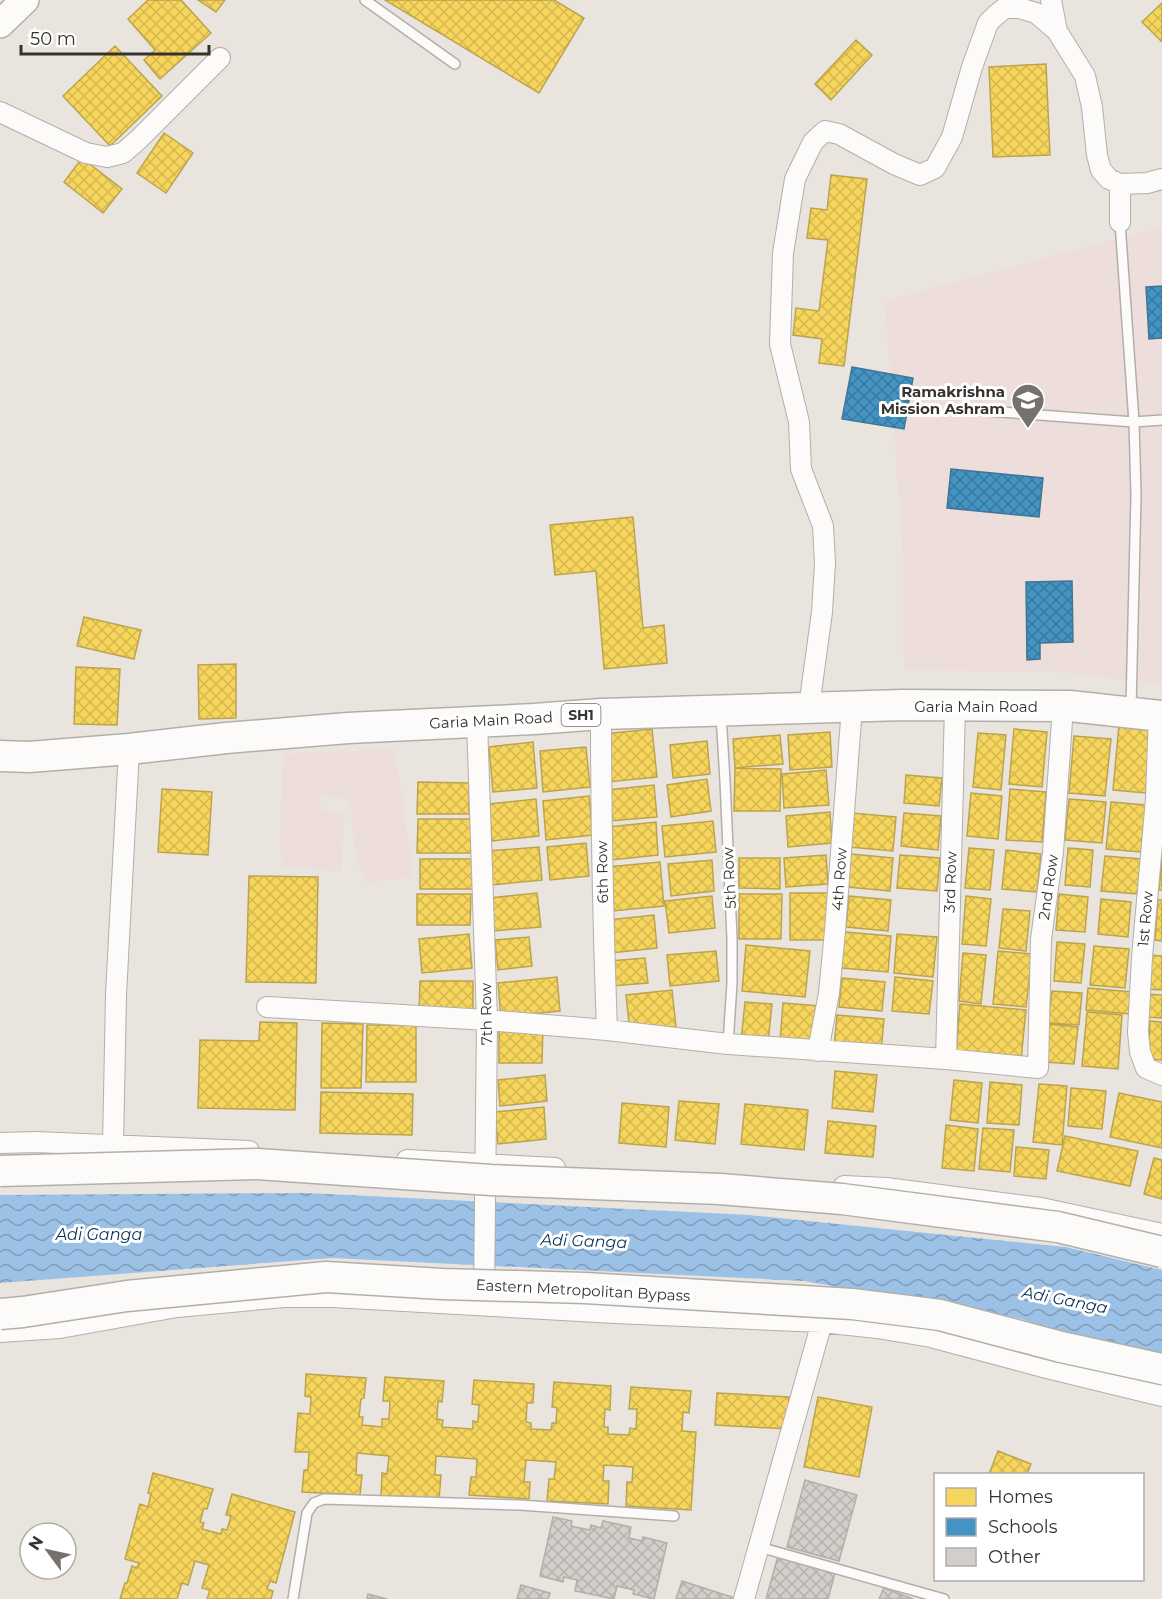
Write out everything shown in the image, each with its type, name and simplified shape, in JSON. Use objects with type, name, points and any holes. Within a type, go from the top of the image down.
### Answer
[{"type":"main road","points":[[0,24],[26,0]]},
{"type":"main road","name":"Garia Main Road","points":[[0,756],[29,757],[326,730],[601,714],[903,705],[1063,706],[1151,714]]},
{"type":"main road","points":[[0,1171],[257,1164],[491,1180],[720,1189],[842,1199],[1058,1227],[1162,1252]]},
{"type":"main road","name":"Eastern Metropolitan Bypass","points":[[0,1314],[128,1296],[326,1277],[442,1284],[585,1288],[852,1304],[940,1315],[1060,1347],[1162,1369]]},
{"type":"street","points":[[1051,0],[1057,31]]},
{"type":"street","points":[[809,707],[822,612],[825,563],[823,526],[801,469],[799,422],[780,344],[783,253],[795,179],[813,142],[825,131],[839,134],[894,164],[920,175],[935,168],[952,137],[972,67],[988,23],[1005,8],[1019,8],[1036,13],[1057,31],[1085,76],[1101,170],[1109,179],[1120,184],[1147,183],[1162,179]]},
{"type":"street","points":[[0,111],[86,153],[107,157],[123,153],[220,58]]},
{"type":"street","points":[[1120,184],[1120,222]]},
{"type":"street","name":"3rd Row","points":[[946,1059],[955,706]]},
{"type":"street","name":"2nd Row","points":[[946,1059],[1038,1068],[1041,939],[1053,852],[1063,706]]},
{"type":"street","name":"4th Row","points":[[818,1051],[829,993],[852,707]]},
{"type":"street","name":"6th Row","points":[[601,714],[602,908],[607,1030]]},
{"type":"street","name":"1st Row","points":[[1151,714],[1156,799],[1138,1032],[1140,1052],[1146,1068],[1162,1075]]},
{"type":"street","name":"7th Row","points":[[477,721],[487,1020],[484,1306]]},
{"type":"street","points":[[113,1145],[116,995],[129,749]]},
{"type":"street","points":[[267,1007],[487,1020],[607,1030],[728,1044],[946,1059]]},
{"type":"street","points":[[0,1143],[113,1145],[886,1188],[1041,1208],[1162,1234]]},
{"type":"street","points":[[0,1332],[60,1328],[177,1306],[284,1297],[333,1297],[822,1322],[931,1337],[1162,1396]]},
{"type":"street","points":[[744,1599],[822,1322]]},
{"type":"lane","points":[[365,0],[455,64]]},
{"type":"lane","points":[[1120,222],[1151,714]]},
{"type":"lane","points":[[960,409],[1134,422],[1162,420]]},
{"type":"lane","name":"5th Row","points":[[720,712],[732,938],[728,1044]]},
{"type":"lane","points":[[293,1599],[307,1513],[314,1503],[324,1498],[508,1505],[674,1516]]},
{"type":"lane","points":[[759,1547],[944,1599]]},
{"type":"shaded area","name":"Ramakrishna Mission Ashram","points":[[1162,227],[1162,684],[1052,671],[904,670],[903,557],[885,301]]},
{"type":"shaded area","points":[[395,749],[413,877],[368,882],[356,864],[350,798],[318,797],[322,811],[343,813],[342,871],[284,868],[280,846],[283,754]]},
{"type":"water","name":"Adi Ganga","points":[[307,1193],[749,1215],[1066,1247],[1162,1270],[1162,1362],[1018,1318],[804,1281],[332,1258],[0,1283],[0,1195]]},
{"type":"building: Homes","points":[[148,0],[181,0],[211,33],[160,79],[144,60],[155,50],[128,19]]},
{"type":"building: Homes","points":[[198,0],[225,0],[216,12]]},
{"type":"building: Homes","points":[[385,0],[554,0],[584,18],[539,93]]},
{"type":"building: Homes","points":[[1162,3],[1162,42],[1142,22]]},
{"type":"building: Homes","points":[[856,40],[872,55],[831,100],[815,84]]},
{"type":"building: Homes","points":[[115,46],[162,96],[110,146],[63,96]]},
{"type":"building: Homes","points":[[1046,64],[1050,155],[993,157],[989,67]]},
{"type":"building: Homes","points":[[164,133],[193,153],[166,193],[137,173]]},
{"type":"building: Homes","points":[[82,158],[122,189],[103,213],[64,182]]},
{"type":"building: Homes","points":[[831,175],[867,179],[844,366],[819,363],[822,339],[793,335],[796,308],[819,311],[828,240],[807,238],[811,208],[827,210]]},
{"type":"building: Homes","points":[[633,517],[643,628],[664,625],[667,663],[604,669],[596,571],[555,575],[550,525]]},
{"type":"building: Homes","points":[[84,617],[141,630],[134,659],[77,646]]},
{"type":"building: Homes","points":[[236,664],[236,718],[199,719],[198,665]]},
{"type":"building: Homes","points":[[76,667],[120,669],[117,725],[74,724]]},
{"type":"building: Homes","points":[[1119,725],[1152,728],[1146,793],[1113,790]]},
{"type":"building: Homes","points":[[652,729],[657,777],[607,782],[603,734]]},
{"type":"building: Homes","points":[[1014,729],[1047,732],[1042,787],[1009,784]]},
{"type":"building: Homes","points":[[830,732],[832,767],[790,770],[788,735]]},
{"type":"building: Homes","points":[[978,733],[1006,735],[1001,790],[973,787]]},
{"type":"building: Homes","points":[[780,735],[783,764],[735,768],[733,739]]},
{"type":"building: Homes","points":[[1074,736],[1111,739],[1105,796],[1069,793]]},
{"type":"building: Homes","points":[[707,741],[710,774],[673,778],[670,745]]},
{"type":"building: Homes","points":[[533,742],[537,788],[493,792],[489,747]]},
{"type":"building: Homes","points":[[586,747],[590,787],[543,792],[540,751]]},
{"type":"building: Homes","points":[[735,768],[781,769],[780,811],[734,811]]},
{"type":"building: Homes","points":[[826,770],[829,805],[784,808],[782,774]]},
{"type":"building: Homes","points":[[906,775],[942,778],[939,806],[904,803]]},
{"type":"building: Homes","points":[[707,779],[711,811],[671,817],[667,785]]},
{"type":"building: Homes","points":[[418,782],[469,783],[469,814],[417,814]]},
{"type":"building: Homes","points":[[654,785],[657,817],[610,821],[607,790]]},
{"type":"building: Homes","points":[[162,789],[212,792],[208,855],[158,852]]},
{"type":"building: Homes","points":[[1010,789],[1046,792],[1042,842],[1006,840]]},
{"type":"building: Homes","points":[[971,793],[1002,796],[998,839],[967,836]]},
{"type":"building: Homes","points":[[589,796],[593,835],[546,840],[543,801]]},
{"type":"building: Homes","points":[[536,799],[539,836],[492,841],[489,804]]},
{"type":"building: Homes","points":[[1069,799],[1106,802],[1102,843],[1065,840]]},
{"type":"building: Homes","points":[[1111,802],[1146,805],[1141,852],[1106,849]]},
{"type":"building: Homes","points":[[830,812],[832,843],[788,847],[786,816]]},
{"type":"building: Homes","points":[[852,813],[896,817],[893,851],[849,847]]},
{"type":"building: Homes","points":[[904,813],[941,816],[938,850],[901,846]]},
{"type":"building: Homes","points":[[418,819],[471,819],[471,853],[417,853]]},
{"type":"building: Homes","points":[[713,821],[716,852],[665,857],[662,826]]},
{"type":"building: Homes","points":[[656,822],[658,855],[611,860],[608,827]]},
{"type":"building: Homes","points":[[586,843],[589,876],[550,880],[547,847]]},
{"type":"building: Homes","points":[[539,847],[542,880],[491,885],[488,851]]},
{"type":"building: Homes","points":[[969,848],[994,850],[990,890],[965,888]]},
{"type":"building: Homes","points":[[1068,848],[1093,850],[1090,887],[1065,885]]},
{"type":"building: Homes","points":[[1006,850],[1041,854],[1037,892],[1002,889]]},
{"type":"building: Homes","points":[[851,854],[893,858],[890,891],[847,887]]},
{"type":"building: Homes","points":[[826,855],[828,884],[786,887],[784,858]]},
{"type":"building: Homes","points":[[900,855],[940,858],[937,891],[897,888]]},
{"type":"building: Homes","points":[[1105,856],[1141,859],[1137,894],[1101,891]]},
{"type":"building: Homes","points":[[1162,857],[1162,890],[1159,890]]},
{"type":"building: Homes","points":[[739,858],[780,858],[780,889],[739,888]]},
{"type":"building: Homes","points":[[420,859],[474,859],[473,889],[420,889]]},
{"type":"building: Homes","points":[[712,860],[714,891],[671,896],[668,864]]},
{"type":"building: Homes","points":[[660,862],[664,906],[612,911],[607,867]]},
{"type":"building: Homes","points":[[249,876],[318,877],[316,983],[246,982]]},
{"type":"building: Homes","points":[[537,893],[541,927],[493,931],[490,898]]},
{"type":"building: Homes","points":[[790,893],[829,893],[828,940],[790,940]]},
{"type":"building: Homes","points":[[417,894],[471,894],[470,925],[417,925]]},
{"type":"building: Homes","points":[[739,894],[782,894],[781,939],[739,939]]},
{"type":"building: Homes","points":[[1059,894],[1088,897],[1085,932],[1056,930]]},
{"type":"building: Homes","points":[[712,896],[715,928],[669,933],[665,901]]},
{"type":"building: Homes","points":[[849,896],[891,900],[888,931],[846,927]]},
{"type":"building: Homes","points":[[966,896],[991,899],[986,946],[962,944]]},
{"type":"building: Homes","points":[[1101,899],[1131,902],[1128,937],[1098,934]]},
{"type":"building: Homes","points":[[1158,900],[1162,900],[1162,941],[1155,940]]},
{"type":"building: Homes","points":[[1003,909],[1030,911],[1026,951],[999,948]]},
{"type":"building: Homes","points":[[654,915],[657,948],[611,953],[608,920]]},
{"type":"building: Homes","points":[[845,932],[891,936],[888,972],[841,968]]},
{"type":"building: Homes","points":[[469,934],[472,968],[422,973],[419,939]]},
{"type":"building: Homes","points":[[897,934],[937,937],[933,977],[894,973]]},
{"type":"building: Homes","points":[[529,937],[532,966],[498,970],[495,940]]},
{"type":"building: Homes","points":[[1057,942],[1085,944],[1081,983],[1054,981]]},
{"type":"building: Homes","points":[[746,945],[810,951],[805,997],[742,991]]},
{"type":"building: Homes","points":[[1094,946],[1129,949],[1125,988],[1090,985]]},
{"type":"building: Homes","points":[[716,951],[719,981],[670,986],[667,955]]},
{"type":"building: Homes","points":[[998,951],[1032,954],[1026,1007],[993,1004]]},
{"type":"building: Homes","points":[[963,953],[986,955],[981,1004],[959,1001]]},
{"type":"building: Homes","points":[[1149,955],[1162,956],[1162,990],[1147,989]]},
{"type":"building: Homes","points":[[645,958],[648,983],[612,986],[610,961]]},
{"type":"building: Homes","points":[[557,977],[560,1011],[501,1017],[498,983]]},
{"type":"building: Homes","points":[[895,977],[933,981],[929,1014],[892,1011]]},
{"type":"building: Homes","points":[[842,978],[885,982],[882,1011],[839,1007]]},
{"type":"building: Homes","points":[[420,981],[473,981],[473,1014],[419,1014]]},
{"type":"building: Homes","points":[[1088,988],[1132,992],[1130,1014],[1086,1010]]},
{"type":"building: Homes","points":[[672,990],[676,1027],[630,1032],[626,995]]},
{"type":"building: Homes","points":[[1052,991],[1082,993],[1079,1025],[1048,1023]]},
{"type":"building: Homes","points":[[1145,994],[1162,995],[1162,1018],[1144,1017]]},
{"type":"building: Homes","points":[[745,1002],[772,1004],[768,1043],[741,1041]]},
{"type":"building: Homes","points":[[783,1003],[820,1006],[817,1044],[780,1041]]},
{"type":"building: Homes","points":[[960,1004],[1026,1010],[1021,1060],[956,1054]]},
{"type":"building: Homes","points":[[1087,1012],[1122,1015],[1118,1069],[1082,1066]]},
{"type":"building: Homes","points":[[837,1015],[884,1019],[881,1052],[834,1048]]},
{"type":"building: Homes","points":[[1150,1021],[1162,1022],[1162,1060],[1148,1059]]},
{"type":"building: Homes","points":[[260,1022],[297,1023],[295,1110],[198,1108],[200,1040],[259,1041]]},
{"type":"building: Homes","points":[[322,1023],[363,1024],[361,1088],[321,1088]]},
{"type":"building: Homes","points":[[1047,1024],[1078,1027],[1074,1064],[1044,1062]]},
{"type":"building: Homes","points":[[367,1025],[416,1025],[416,1082],[366,1082]]},
{"type":"building: Homes","points":[[499,1025],[543,1025],[542,1063],[499,1063]]},
{"type":"building: Homes","points":[[835,1071],[877,1075],[873,1112],[832,1108]]},
{"type":"building: Homes","points":[[545,1075],[547,1101],[500,1106],[498,1080]]},
{"type":"building: Homes","points":[[954,1080],[982,1083],[978,1123],[950,1120]]},
{"type":"building: Homes","points":[[990,1082],[1022,1085],[1019,1125],[987,1123]]},
{"type":"building: Homes","points":[[1039,1084],[1067,1086],[1062,1145],[1033,1142]]},
{"type":"building: Homes","points":[[1071,1088],[1106,1091],[1102,1129],[1068,1126]]},
{"type":"building: Homes","points":[[321,1092],[413,1094],[412,1135],[320,1133]]},
{"type":"building: Homes","points":[[1119,1093],[1162,1102],[1162,1148],[1110,1137]]},
{"type":"building: Homes","points":[[679,1101],[719,1104],[715,1144],[675,1140]]},
{"type":"building: Homes","points":[[622,1103],[669,1107],[666,1147],[619,1143]]},
{"type":"building: Homes","points":[[745,1104],[808,1110],[804,1150],[741,1144]]},
{"type":"building: Homes","points":[[544,1107],[546,1139],[498,1144],[495,1112]]},
{"type":"building: Homes","points":[[828,1121],[876,1126],[873,1157],[825,1153]]},
{"type":"building: Homes","points":[[946,1125],[978,1129],[974,1171],[942,1168]]},
{"type":"building: Homes","points":[[983,1128],[1014,1130],[1010,1172],[979,1169]]},
{"type":"building: Homes","points":[[1065,1136],[1138,1151],[1130,1186],[1057,1171]]},
{"type":"building: Homes","points":[[1016,1147],[1049,1150],[1046,1179],[1014,1176]]},
{"type":"building: Homes","points":[[1154,1158],[1162,1160],[1162,1199],[1144,1194]]},
{"type":"building: Homes","points":[[306,1374],[366,1378],[359,1417],[363,1417],[362,1425],[382,1427],[382,1419],[389,1419],[390,1401],[383,1401],[385,1377],[444,1381],[442,1402],[438,1401],[437,1419],[443,1420],[442,1427],[473,1429],[473,1421],[478,1422],[479,1405],[472,1404],[474,1380],[534,1384],[533,1403],[527,1403],[526,1422],[531,1423],[531,1429],[551,1430],[552,1423],[556,1423],[557,1408],[552,1407],[554,1382],[611,1386],[610,1410],[605,1409],[604,1427],[608,1427],[608,1434],[629,1435],[630,1428],[636,1429],[637,1409],[629,1409],[631,1387],[691,1391],[689,1413],[683,1412],[682,1431],[696,1432],[691,1510],[626,1506],[627,1482],[632,1482],[633,1467],[604,1465],[603,1481],[609,1481],[608,1504],[547,1501],[549,1479],[554,1479],[556,1462],[526,1460],[524,1482],[530,1482],[529,1499],[469,1495],[471,1477],[476,1477],[477,1459],[436,1456],[435,1475],[441,1475],[439,1500],[381,1496],[382,1473],[387,1474],[389,1456],[357,1453],[356,1475],[362,1475],[360,1495],[302,1492],[304,1470],[308,1470],[309,1452],[295,1452],[298,1413],[310,1414],[311,1397],[305,1396]]},
{"type":"building: Homes","points":[[717,1393],[789,1397],[788,1429],[715,1425]]},
{"type":"building: Homes","points":[[818,1397],[872,1407],[859,1477],[804,1467]]},
{"type":"building: Homes","points":[[998,1451],[1031,1464],[1027,1473],[989,1473]]},
{"type":"building: Homes","points":[[153,1473],[213,1489],[200,1522],[204,1523],[202,1529],[221,1534],[222,1529],[227,1530],[231,1516],[226,1515],[232,1494],[295,1512],[276,1583],[270,1581],[267,1589],[273,1591],[271,1599],[207,1599],[210,1590],[202,1588],[209,1565],[195,1561],[188,1585],[182,1583],[177,1599],[120,1599],[132,1566],[137,1568],[139,1563],[125,1559],[140,1504],[148,1507],[151,1494],[148,1493]]},
{"type":"building: Schools","points":[[1162,286],[1162,338],[1149,339],[1146,287]]},
{"type":"building: Schools","points":[[852,367],[913,378],[904,429],[842,419]]},
{"type":"building: Schools","points":[[951,469],[1043,478],[1039,517],[947,508]]},
{"type":"building: Schools","points":[[1072,581],[1073,642],[1040,643],[1040,659],[1027,660],[1026,582]]},
{"type":"building: Other","points":[[805,1480],[857,1495],[839,1561],[787,1547]]},
{"type":"building: Other","points":[[553,1517],[572,1521],[571,1526],[590,1530],[591,1525],[601,1528],[603,1521],[631,1527],[629,1538],[642,1541],[643,1537],[667,1543],[654,1599],[633,1594],[634,1590],[617,1586],[614,1599],[575,1591],[577,1580],[564,1577],[563,1582],[540,1576]]},
{"type":"building: Other","points":[[778,1556],[835,1573],[828,1599],[766,1599]]},
{"type":"building: Other","points":[[682,1581],[732,1597],[732,1599],[676,1599]]},
{"type":"building: Other","points":[[521,1585],[550,1593],[548,1599],[517,1599]]},
{"type":"building: Other","points":[[884,1588],[913,1599],[879,1599]]},
{"type":"building: Other","points":[[368,1594],[387,1599],[367,1599]]},
{"type":"place","name":"Ramakrishna Mission Ashram","points":[[1028,429]]}]
